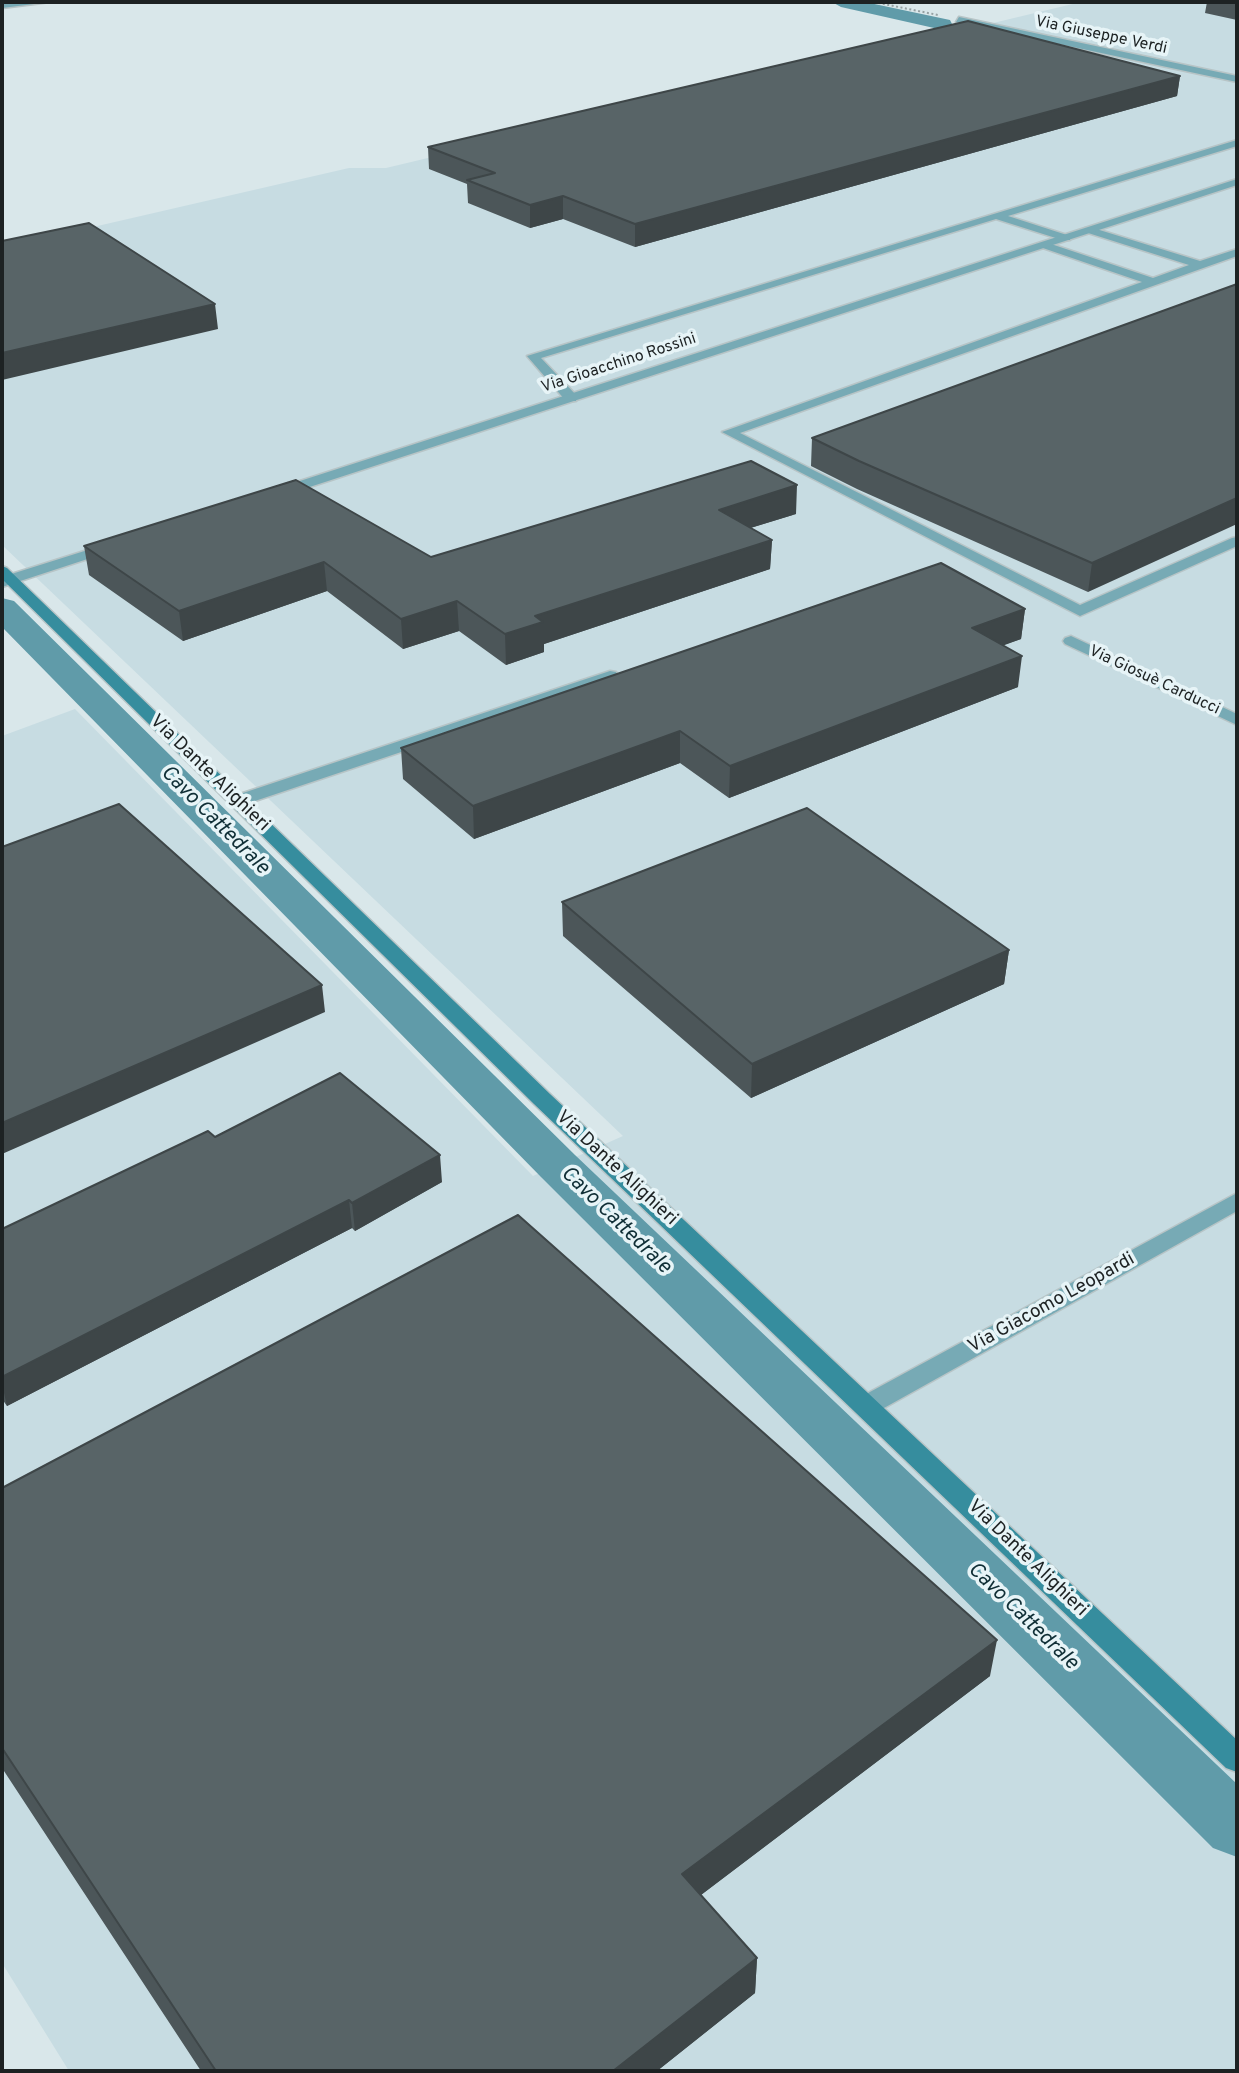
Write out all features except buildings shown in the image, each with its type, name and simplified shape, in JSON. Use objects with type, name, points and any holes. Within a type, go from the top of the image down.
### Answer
[{"type":"main road","name":"Via Dante Alighieri","points":[[5,577],[542,1099],[1237,1759]]},
{"type":"street","points":[[2,6],[46,2]]},
{"type":"street","name":"Via Giuseppe Verdi","points":[[959,20],[1237,79]]},
{"type":"street","points":[[571,398],[533,356],[1237,144]]},
{"type":"street","name":"Via Gioacchino Rossini","points":[[258,499],[1237,182]]},
{"type":"street","points":[[997,216],[1066,238]]},
{"type":"street","points":[[1089,230],[1201,265]]},
{"type":"street","points":[[1044,245],[1154,282]]},
{"type":"street","points":[[1237,252],[729,432],[1080,611],[1237,541]]},
{"type":"street","points":[[5,577],[128,541]]},
{"type":"street","name":"Via Giosuè Carducci","points":[[1071,641],[1237,720]]},
{"type":"street","points":[[237,801],[632,669]]},
{"type":"street","name":"Via Giacomo Leopardi","points":[[866,1406],[1237,1201]]},
{"type":"path","points":[[874,2],[959,20]]},
{"type":"shaded area","points":[[1081,2],[1237,2],[1237,2071],[69,2071],[2,1963],[2,736],[75,709],[533,1176],[623,1136],[2,545],[2,248],[349,168],[386,168]]},
{"type":"waterway","points":[[841,2],[943,24]]},
{"type":"waterway","name":"Cavo Cattedrale","points":[[2,608],[558,1166],[1237,1827]]}]
